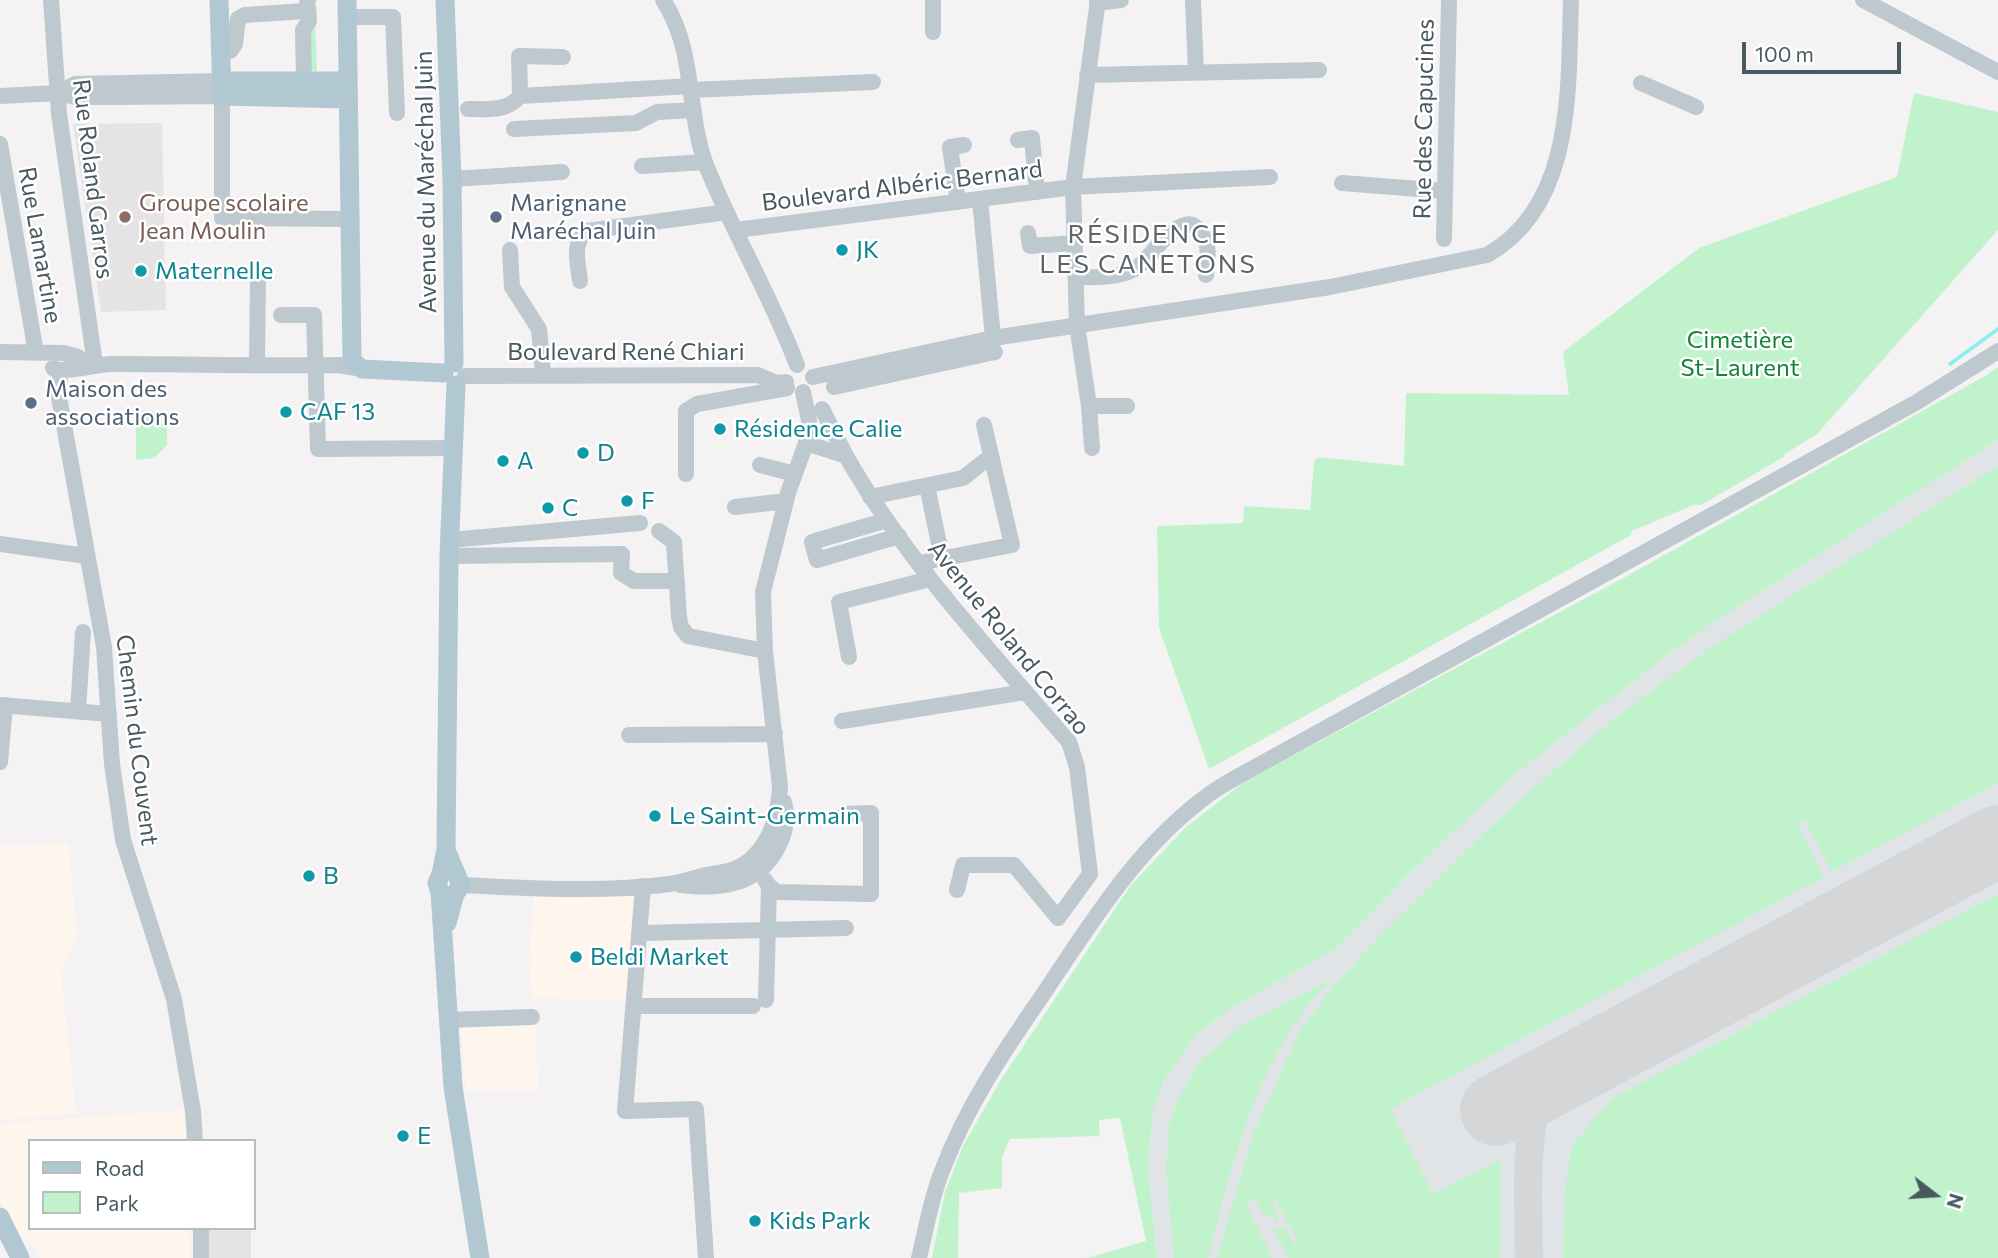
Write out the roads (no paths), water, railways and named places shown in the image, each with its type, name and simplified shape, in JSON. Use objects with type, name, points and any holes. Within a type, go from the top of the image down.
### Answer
[{"type":"main road","points":[[219,0],[222,88]]},
{"type":"main road","name":"Avenue du Maréchal Juin","points":[[445,0],[452,179],[455,374],[449,548],[446,849],[451,884]]},
{"type":"main road","points":[[347,9],[351,365],[417,363],[455,374]]},
{"type":"main road","points":[[222,88],[304,74],[348,90]]},
{"type":"main road","points":[[222,88],[348,90]]},
{"type":"main road","points":[[451,884],[443,940],[453,1087],[480,1258]]},
{"type":"main road","points":[[0,1217],[20,1258]]},
{"type":"main road","points":[[0,1248],[5,1258]]},
{"type":"street","name":"Rue Roland Garros","points":[[51,0],[59,114],[95,363]]},
{"type":"street","points":[[663,0],[677,24],[688,63],[705,162],[797,365]]},
{"type":"street","points":[[933,0],[933,32]]},
{"type":"street","points":[[1073,187],[1097,1],[1121,0]]},
{"type":"street","points":[[1192,0],[1196,73]]},
{"type":"street","name":"Rue des Capucines","points":[[1444,239],[1450,0]]},
{"type":"street","points":[[813,377],[911,363],[1077,324],[1380,277],[1487,255],[1514,235],[1550,183],[1559,155],[1567,89],[1571,0]]},
{"type":"street","points":[[1863,0],[1886,5],[1998,72]]},
{"type":"street","points":[[221,53],[230,51],[235,44],[238,19],[245,15],[304,6],[309,21],[303,30],[304,74]]},
{"type":"street","points":[[347,9],[393,9],[397,113]]},
{"type":"street","points":[[520,96],[519,57],[563,57]]},
{"type":"street","points":[[1087,75],[1319,70]]},
{"type":"street","points":[[468,109],[503,108],[520,96],[873,82]]},
{"type":"street","points":[[1641,83],[1696,107]]},
{"type":"street","points":[[0,96],[59,93],[75,97],[111,97],[222,88],[222,218],[349,219]]},
{"type":"street","points":[[514,129],[636,124],[657,112],[694,110]]},
{"type":"street","points":[[1018,140],[1032,138],[1037,192]]},
{"type":"street","name":"Rue Lamartine","points":[[0,144],[36,353]]},
{"type":"street","points":[[958,202],[950,147],[964,145]]},
{"type":"street","points":[[642,166],[705,162]]},
{"type":"street","points":[[452,179],[562,172]]},
{"type":"street","name":"Boulevard Albéric Bernard","points":[[737,230],[1073,187],[1270,177]]},
{"type":"street","points":[[1342,183],[1445,191]]},
{"type":"street","name":"Boulevard Albéric Bernard","points":[[1073,187],[1077,324],[1092,448]]},
{"type":"street","points":[[980,199],[994,345]]},
{"type":"street","points":[[580,281],[577,244],[579,237],[588,231],[727,212]]},
{"type":"street","points":[[1076,276],[1125,273],[1145,261],[1173,230],[1187,225],[1193,225],[1208,246],[1206,275]]},
{"type":"street","points":[[1028,233],[1030,246],[1075,243]]},
{"type":"street","points":[[510,250],[512,287],[539,329],[542,374]]},
{"type":"street","points":[[257,364],[258,277]]},
{"type":"street","points":[[281,315],[314,315],[318,449],[453,448]]},
{"type":"street","points":[[919,1258],[941,1173],[957,1135],[1000,1057],[1117,886],[1141,856],[1188,811],[1212,792],[1259,765],[1917,402],[1998,351]]},
{"type":"street","points":[[0,352],[36,353],[60,362],[351,365]]},
{"type":"street","name":"Chemin du Couvent","points":[[60,362],[58,392],[104,647],[112,764],[122,840],[174,999],[193,1111],[195,1139]]},
{"type":"street","points":[[834,387],[911,363]]},
{"type":"street","points":[[451,884],[543,889],[672,884],[729,872],[750,860],[763,847],[773,828],[779,807],[780,787],[765,650],[764,592],[786,501],[806,443],[809,420],[793,387],[789,370],[797,365],[806,366],[813,377],[812,385],[793,387],[697,404],[686,411],[686,474]]},
{"type":"street","name":"Boulevard René Chiari","points":[[455,374],[758,375],[793,387]]},
{"type":"street","points":[[1089,406],[1127,406]]},
{"type":"street","name":"Avenue Roland Corrao","points":[[821,409],[870,498],[930,579],[1069,742],[1077,766],[1090,874],[1058,918],[1014,865],[963,865],[957,890]]},
{"type":"street","points":[[919,563],[1012,545],[984,425]]},
{"type":"street","points":[[806,443],[846,456]]},
{"type":"street","points":[[870,498],[963,478],[991,456]]},
{"type":"street","points":[[760,465],[794,474]]},
{"type":"street","points":[[927,486],[942,558]]},
{"type":"street","points":[[735,507],[786,501]]},
{"type":"street","points":[[887,520],[812,542],[817,560],[899,536]]},
{"type":"street","points":[[449,548],[640,523]]},
{"type":"street","points":[[659,531],[674,542],[681,627],[688,636],[765,650]]},
{"type":"street","points":[[0,544],[86,556]]},
{"type":"street","points":[[449,548],[622,554],[621,573],[634,581],[677,581]]},
{"type":"street","points":[[849,657],[839,603],[930,579]]},
{"type":"street","points":[[78,711],[83,632]]},
{"type":"street","points":[[842,721],[1025,692]]},
{"type":"street","points":[[0,762],[2,705],[108,714]]},
{"type":"street","points":[[629,735],[775,734]]},
{"type":"street","points":[[672,884],[703,888],[727,886],[759,872],[775,855],[785,831],[786,809],[780,787]]},
{"type":"street","points":[[759,872],[777,892],[871,894],[871,813],[845,814]]},
{"type":"street","points":[[643,886],[625,1111],[696,1109],[706,1258]]},
{"type":"street","points":[[635,1006],[760,1003],[768,929],[769,886]]},
{"type":"street","points":[[641,933],[846,928]]},
{"type":"street","points":[[448,1020],[532,1017]]},
{"type":"street","points":[[201,1230],[201,1258]]},
{"type":"waterway","points":[[1950,364],[1998,329]]},
{"type":"place","name":"Groupe scolaire Jean Moulin","points":[[125,217]]},
{"type":"place","name":"Marignane Maréchal Juin","points":[[496,217]]},
{"type":"place","name":"JK","points":[[842,250]]},
{"type":"place","name":"Maternelle","points":[[141,271]]},
{"type":"place","name":"Maison des associations","points":[[31,403]]},
{"type":"place","name":"CAF 13","points":[[286,412]]},
{"type":"place","name":"Résidence Calie","points":[[720,429]]},
{"type":"place","name":"D","points":[[583,453]]},
{"type":"place","name":"A","points":[[503,461]]},
{"type":"place","name":"F","points":[[627,501]]},
{"type":"place","name":"C","points":[[548,508]]},
{"type":"place","name":"Le Saint-Germain","points":[[655,816]]},
{"type":"place","name":"B","points":[[309,876]]},
{"type":"place","name":"Beldi Market","points":[[576,957]]},
{"type":"place","name":"E","points":[[403,1136]]},
{"type":"place","name":"Kids Park","points":[[755,1221]]},
{"type":"district","name":"RÉSIDENCE LES CANETONS","points":[[1148,249]]},
{"type":"park label","name":"Cimetière St-Laurent","points":[[1740,354]]}]
